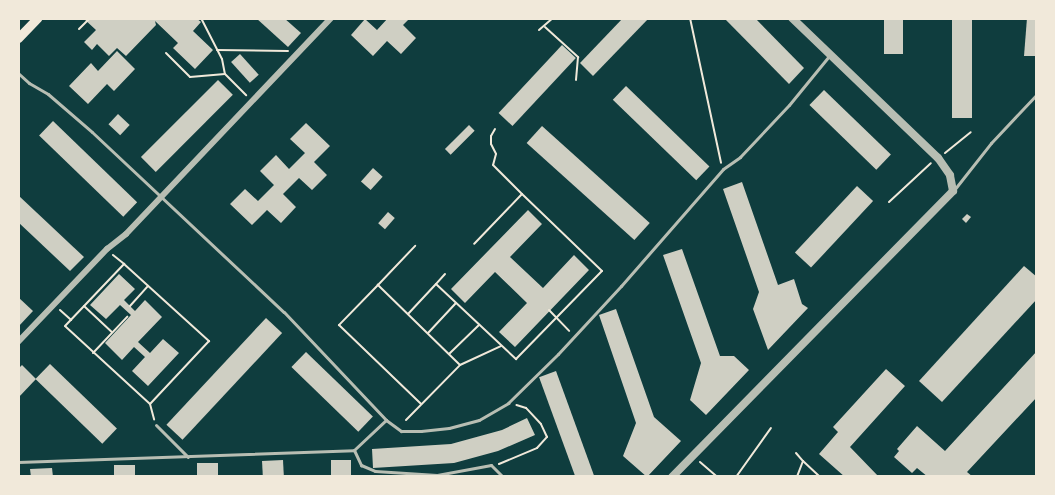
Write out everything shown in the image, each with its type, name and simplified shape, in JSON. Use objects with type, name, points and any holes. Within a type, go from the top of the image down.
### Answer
[{"type":"main road","points":[[18,38],[37,18]]},
{"type":"street","points":[[18,342],[106,249],[126,234],[331,18]]},
{"type":"street","points":[[672,477],[953,191],[950,175],[938,158],[792,18]]},
{"type":"lane","points":[[18,73],[29,83],[48,94],[92,132],[284,312],[386,420],[401,431],[449,428],[479,420],[508,403],[558,354],[723,169],[740,157],[789,105],[830,56]]},
{"type":"lane","points":[[953,191],[991,143],[1037,94]]},
{"type":"lane","points":[[18,462],[354,450],[386,420]]},
{"type":"lane","points":[[156,425],[188,457]]},
{"type":"lane","points":[[354,450],[361,465],[375,471],[437,475],[490,465],[503,477]]},
{"type":"path","points":[[79,29],[90,18]]},
{"type":"path","points":[[539,30],[553,18]]},
{"type":"path","points":[[690,18],[723,169]]},
{"type":"path","points":[[204,19],[218,50],[225,74],[252,101]]},
{"type":"path","points":[[545,27],[578,57],[576,80]]},
{"type":"path","points":[[218,50],[240,52],[252,49],[279,53],[300,49]]},
{"type":"path","points":[[166,53],[190,77],[225,74]]},
{"type":"path","points":[[435,284],[516,359],[602,271],[493,165],[496,154],[490,144],[495,129]]},
{"type":"path","points":[[889,202],[921,170],[971,132]]},
{"type":"path","points":[[474,244],[522,194]]},
{"type":"path","points":[[415,246],[339,325],[421,404]]},
{"type":"path","points":[[106,249],[209,341],[150,404]]},
{"type":"path","points":[[124,264],[65,326],[150,404],[156,425]]},
{"type":"path","points":[[408,314],[445,274]]},
{"type":"path","points":[[378,285],[460,364]]},
{"type":"path","points":[[130,306],[148,286]]},
{"type":"path","points":[[428,333],[456,303]]},
{"type":"path","points":[[54,304],[71,320]]},
{"type":"path","points":[[84,306],[112,332]]},
{"type":"path","points":[[549,310],[573,335]]},
{"type":"path","points":[[93,353],[127,317]]},
{"type":"path","points":[[449,354],[479,325]]},
{"type":"path","points":[[406,420],[460,364],[501,346]]},
{"type":"path","points":[[490,465],[537,448],[547,436],[541,424],[526,408],[508,403]]},
{"type":"path","points":[[736,477],[771,428]]},
{"type":"path","points":[[796,453],[820,477]]},
{"type":"path","points":[[693,456],[717,477]]},
{"type":"path","points":[[797,477],[803,461]]},
{"type":"building","points":[[83,18],[196,18],[201,22],[193,31],[213,50],[195,69],[173,48],[178,43],[155,21],[156,25],[126,56],[117,48],[109,56],[97,44],[92,50],[84,42],[96,30]]},
{"type":"building","points":[[256,18],[284,18],[301,33],[288,47]]},
{"type":"building","points":[[388,18],[410,18],[403,25],[416,38],[401,54],[387,41],[373,56],[351,35],[365,19],[377,30]]},
{"type":"building","points":[[623,18],[649,18],[593,76],[580,63]]},
{"type":"building","points":[[724,18],[755,18],[804,68],[789,84]]},
{"type":"building","points":[[884,18],[903,18],[903,54],[884,54]]},
{"type":"building","points":[[952,18],[972,18],[972,118],[952,118]]},
{"type":"building","points":[[1027,18],[1037,18],[1037,56],[1024,56]]},
{"type":"building","points":[[562,45],[576,58],[512,126],[499,113]]},
{"type":"building","points":[[117,51],[135,69],[114,91],[107,84],[88,104],[69,86],[91,63],[98,71]]},
{"type":"building","points":[[240,54],[259,75],[250,83],[231,62]]},
{"type":"building","points":[[218,80],[233,95],[156,172],[141,157]]},
{"type":"building","points":[[626,86],[709,167],[696,180],[613,100]]},
{"type":"building","points":[[824,90],[891,155],[876,170],[809,105]]},
{"type":"building","points":[[118,114],[130,125],[120,135],[108,124]]},
{"type":"building","points":[[53,121],[137,202],[123,217],[39,135]]},
{"type":"building","points":[[306,123],[330,146],[314,162],[327,175],[312,190],[299,178],[283,194],[296,207],[281,223],[267,210],[252,225],[230,204],[245,189],[258,201],[274,185],[260,171],[276,155],[289,169],[305,153],[290,139]]},
{"type":"building","points":[[469,125],[475,131],[451,155],[445,149]]},
{"type":"building","points":[[542,126],[650,223],[634,240],[527,143]]},
{"type":"building","points":[[373,168],[383,177],[371,190],[361,181]]},
{"type":"building","points":[[742,182],[778,285],[794,279],[802,304],[808,308],[768,350],[753,309],[759,292],[723,189]]},
{"type":"building","points":[[857,186],[873,201],[811,268],[795,253]]},
{"type":"building","points":[[18,195],[84,257],[70,271],[18,222]]},
{"type":"building","points":[[528,210],[542,224],[510,257],[543,288],[574,255],[589,270],[515,347],[499,332],[527,303],[495,272],[465,303],[451,289]]},
{"type":"building","points":[[388,212],[395,218],[385,229],[378,223]]},
{"type":"building","points":[[967,214],[971,217],[966,223],[962,219]]},
{"type":"building","points":[[682,249],[720,356],[734,356],[749,370],[706,415],[690,400],[701,363],[663,255]]},
{"type":"building","points":[[1024,266],[1037,277],[1037,299],[942,402],[919,381]]},
{"type":"building","points":[[119,274],[135,289],[124,300],[135,311],[145,300],[162,317],[138,342],[150,353],[163,339],[179,353],[148,386],[132,371],[145,357],[134,347],[122,360],[105,343],[131,315],[120,305],[106,319],[90,305]]},
{"type":"building","points":[[18,297],[33,311],[18,327]]},
{"type":"building","points":[[616,309],[654,417],[681,441],[647,477],[623,456],[636,423],[599,315]]},
{"type":"building","points":[[266,318],[282,333],[183,440],[166,425]]},
{"type":"building","points":[[1037,351],[1037,397],[967,472],[973,477],[928,477],[917,468],[912,473],[894,457],[899,451],[897,449],[917,426],[945,451]]},
{"type":"building","points":[[306,352],[373,417],[358,432],[291,367]]},
{"type":"building","points":[[50,364],[117,429],[102,444],[35,379]]},
{"type":"building","points":[[22,365],[36,379],[18,398],[18,369]]},
{"type":"building","points":[[886,369],[905,386],[850,447],[879,477],[845,477],[819,454],[838,432],[833,427]]},
{"type":"building","points":[[556,371],[595,477],[575,477],[539,377]]},
{"type":"building","points":[[527,418],[535,435],[498,451],[454,463],[373,468],[372,449],[451,444],[502,430]]},
{"type":"building","points":[[283,460],[284,477],[263,477],[262,461]]},
{"type":"building","points":[[331,460],[351,460],[351,477],[331,477]]},
{"type":"building","points":[[197,463],[218,463],[218,477],[197,477]]},
{"type":"building","points":[[114,465],[135,465],[135,477],[114,477]]},
{"type":"building","points":[[52,468],[53,477],[31,477],[30,469]]}]
